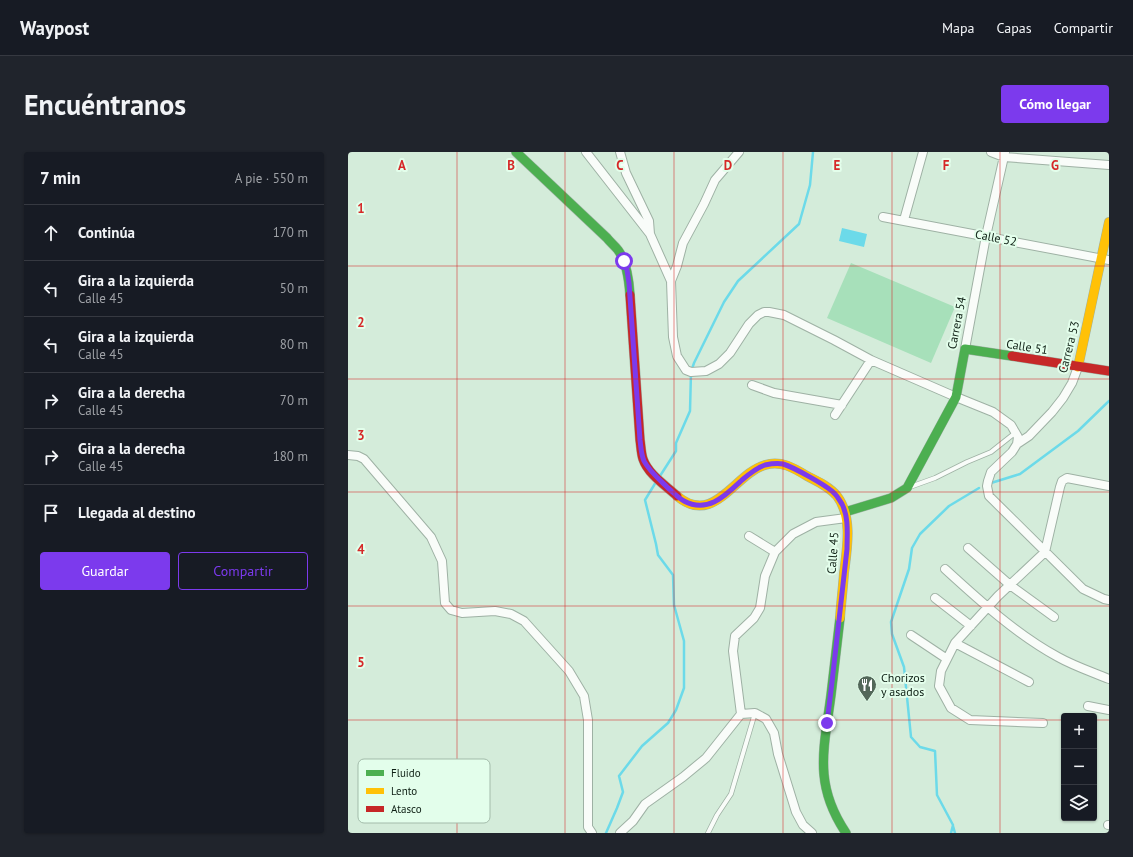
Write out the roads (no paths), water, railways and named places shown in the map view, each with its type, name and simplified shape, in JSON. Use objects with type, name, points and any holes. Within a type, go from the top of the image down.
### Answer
[{"type":"main road","name":"Calle 45","points":[[517,152],[607,238],[619,251],[624,261],[629,283],[642,456],[647,467],[685,502],[694,505],[715,503],[758,468],[765,465],[774,464],[782,464],[792,467],[836,494],[842,504],[846,515],[848,529],[847,549],[823,753],[823,772],[830,803],[837,820],[846,833]]},
{"type":"main road","name":"Carrera 53","points":[[1078,366],[1105,259],[1109,222]]},
{"type":"main road","name":"Calle 51","points":[[965,349],[1109,371]]},
{"type":"main road","name":"Carrera 54","points":[[907,488],[956,397],[965,349]]},
{"type":"main road","points":[[846,515],[891,498],[907,488]]},
{"type":"street","points":[[586,152],[650,234],[671,281],[673,337],[677,356],[686,370],[691,372],[706,371],[719,364],[730,353],[749,324],[758,315],[764,312],[784,315],[871,360],[993,412],[1011,425],[1018,437],[1017,444]]},
{"type":"street","points":[[620,152],[626,173],[650,221],[650,234]]},
{"type":"street","points":[[671,281],[677,266],[683,243],[715,180],[723,169],[733,161],[739,152]]},
{"type":"street","points":[[904,220],[923,152]]},
{"type":"street","points":[[991,152],[1004,155],[1109,165]]},
{"type":"street","name":"Carrera 54","points":[[965,349],[986,236],[1004,155]]},
{"type":"street","name":"Calle 52","points":[[883,217],[1105,259]]},
{"type":"street","points":[[835,415],[871,360]]},
{"type":"street","name":"Carrera 53","points":[[1045,552],[988,496],[987,486],[991,472],[1012,452],[1017,444],[1029,436],[1063,398],[1072,383],[1078,366]]},
{"type":"street","points":[[752,384],[774,393],[842,405]]},
{"type":"street","points":[[348,455],[358,456],[364,459],[431,537],[442,561],[445,603],[451,610],[462,613],[495,611],[511,614],[524,621],[569,671],[584,696],[588,720],[588,827],[592,833]]},
{"type":"street","points":[[1043,723],[970,720],[952,708],[939,686],[940,671],[955,644],[1010,585],[1045,552],[1062,481],[1068,478],[1109,486]]},
{"type":"street","points":[[620,833],[634,821],[645,804],[683,777],[706,758],[741,714],[733,651],[735,636],[754,618],[760,608],[765,576],[775,552],[792,534],[816,522],[846,515]]},
{"type":"street","points":[[749,536],[766,548],[775,552]]},
{"type":"street","points":[[968,548],[1010,585],[1054,616]]},
{"type":"street","points":[[1045,552],[1083,589],[1109,600]]},
{"type":"street","points":[[945,569],[988,608],[1031,640],[1059,658],[1109,679]]},
{"type":"street","points":[[935,598],[971,626]]},
{"type":"street","points":[[911,636],[947,660]]},
{"type":"street","points":[[955,644],[1029,682]]},
{"type":"street","points":[[1088,706],[1109,710]]},
{"type":"street","points":[[741,714],[755,713],[766,719],[774,733],[778,754],[796,812],[803,825],[812,833]]},
{"type":"lane","points":[[907,488],[935,478],[991,452],[1015,433]]},
{"type":"lane","points":[[708,833],[717,815],[731,794],[755,713]]},
{"type":"water","points":[[842,228],[867,234],[864,247],[839,241]]},
{"type":"waterway","points":[[660,476],[676,451],[676,443],[690,411],[691,372],[694,363],[724,302],[738,281],[799,224],[810,185],[813,152]]},
{"type":"waterway","points":[[991,483],[1020,474],[1078,431],[1109,401]]},
{"type":"waterway","points":[[606,833],[623,792],[619,776],[642,746],[668,723],[676,710],[684,688],[684,641],[674,605],[673,575],[658,555],[645,500],[656,482]]},
{"type":"waterway","points":[[951,833],[953,825],[937,795],[935,751],[920,747],[911,737],[904,667],[892,634],[891,622],[909,569],[912,548],[920,534],[949,506],[979,488]]},
{"type":"waterway","points":[[953,826],[955,833]]},
{"type":"place","name":"Chorizos y asados","points":[[867,702]]}]
